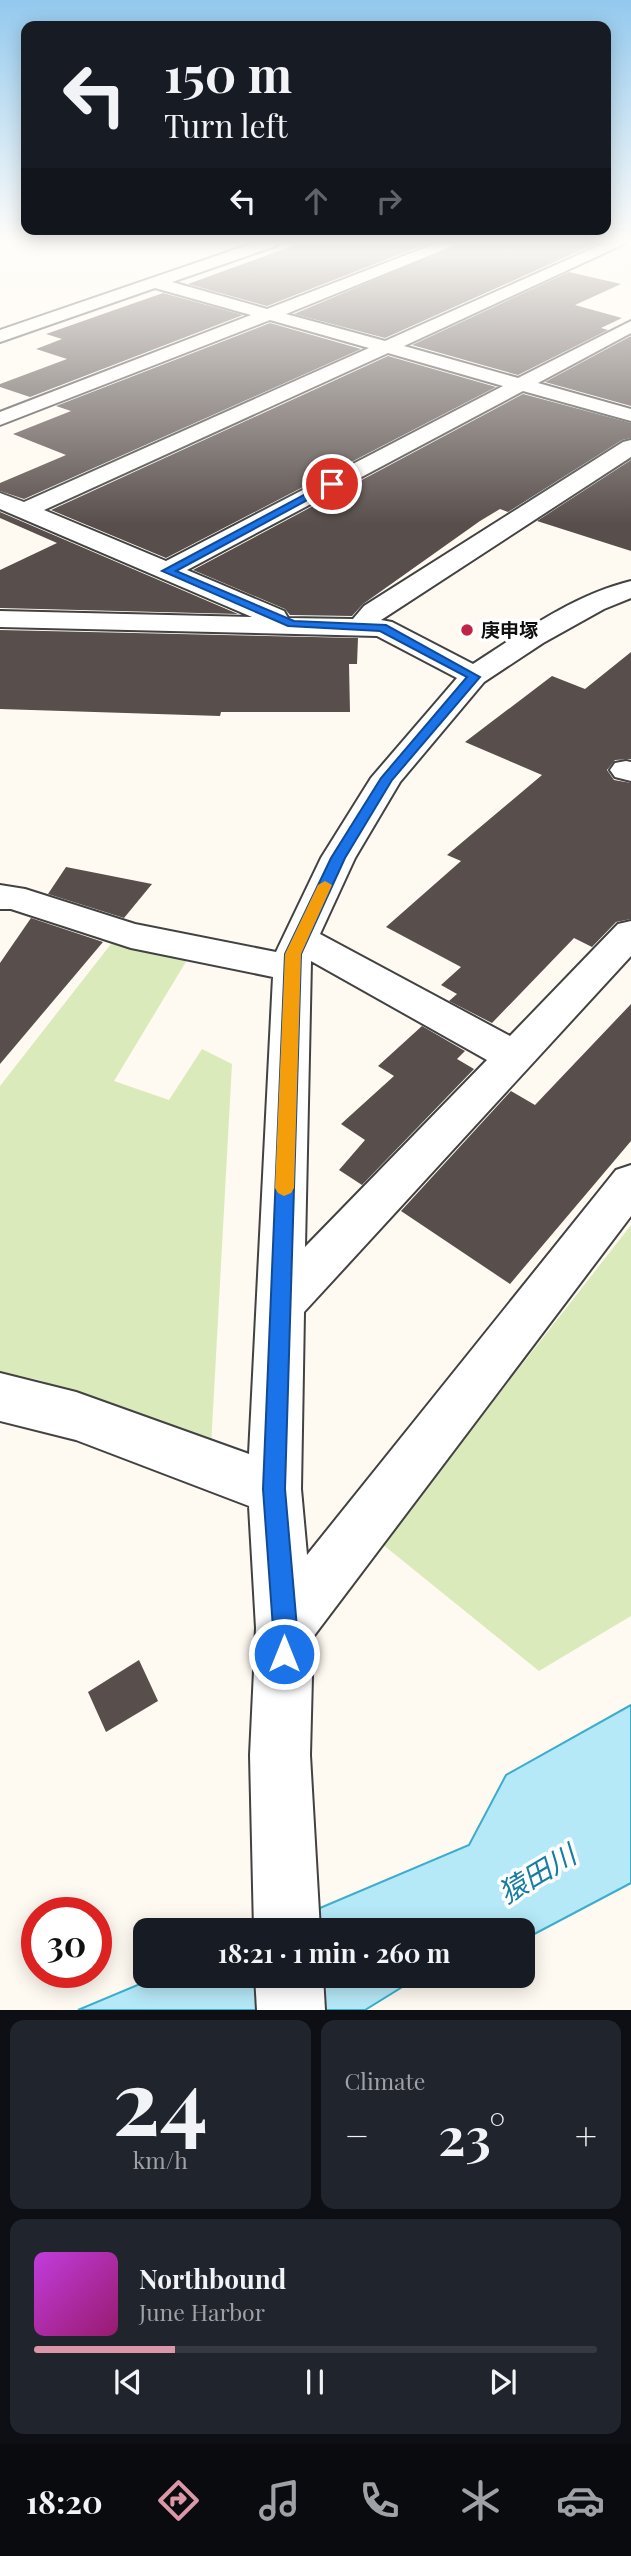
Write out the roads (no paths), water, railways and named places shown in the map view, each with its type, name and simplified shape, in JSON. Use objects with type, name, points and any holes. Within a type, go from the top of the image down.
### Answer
[{"type":"street","points":[[0,419],[213,337]]},
{"type":"street","points":[[349,337],[631,415]]},
{"type":"street","points":[[25,510],[413,337]]},
{"type":"street","points":[[167,571],[610,337]]},
{"type":"street","points":[[361,627],[373,612],[631,447]]},
{"type":"street","points":[[0,500],[292,624]]},
{"type":"street","points":[[288,1918],[281,1755],[285,1628],[274,1489],[296,954],[338,858],[387,778],[474,677],[533,637],[595,603],[631,589]]},
{"type":"street","points":[[0,619],[382,628],[474,677]]},
{"type":"street","points":[[0,897],[13,897],[131,936],[296,954],[514,1057]]},
{"type":"street","points":[[281,1305],[631,933]]},
{"type":"street","points":[[285,1628],[631,1183]]},
{"type":"street","points":[[0,1397],[76,1416],[274,1489]]},
{"type":"street","points":[[290,1988],[291,2010]]},
{"type":"water","name":"猿田川","points":[[631,1705],[631,1883],[535,1934],[535,1918],[296,1918],[469,1845],[506,1775]]},
{"type":"water","points":[[133,1987],[401,1988],[365,2010],[78,2010]]},
{"type":"place","name":"庚申塚","points":[[467,630]]}]
